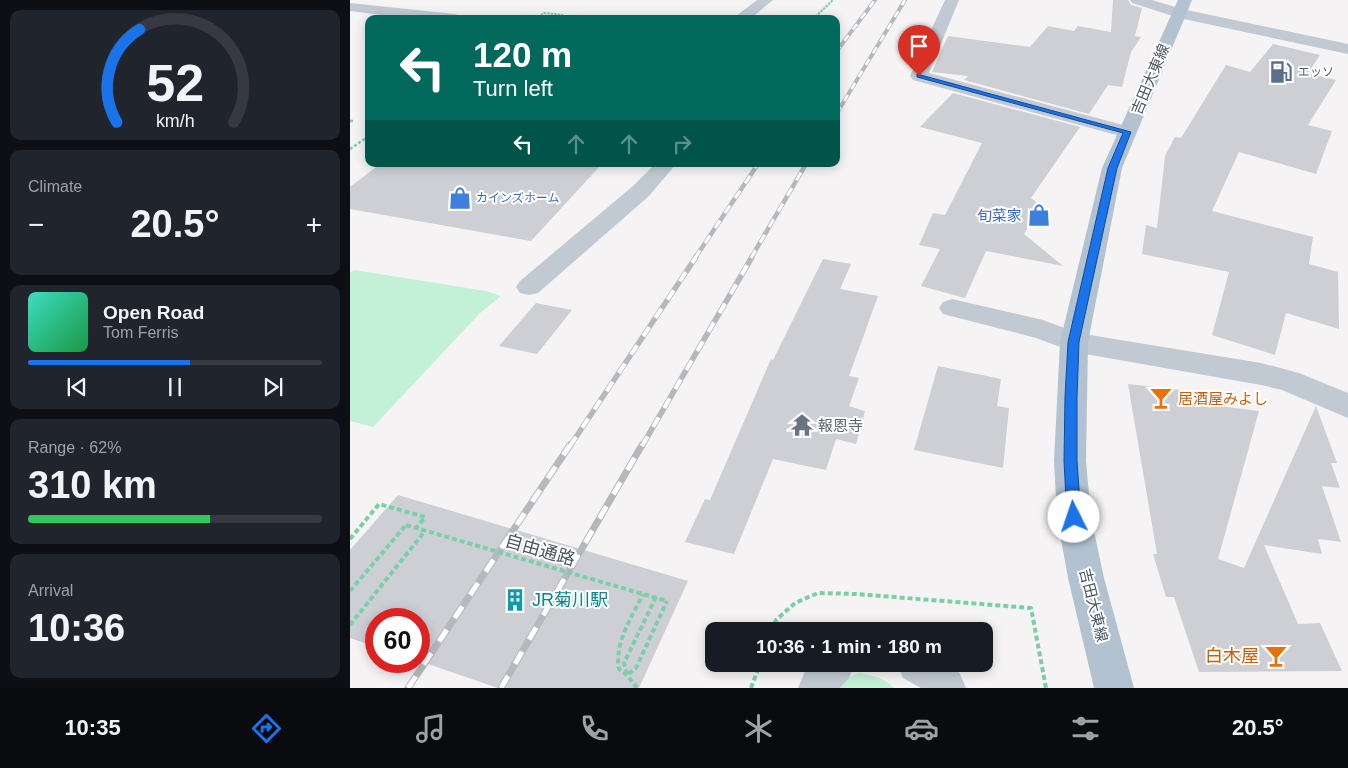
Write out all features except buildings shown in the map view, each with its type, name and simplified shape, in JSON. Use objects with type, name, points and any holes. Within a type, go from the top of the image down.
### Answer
[{"type":"main road","name":"吉田大東線","points":[[1114,688],[1086,578],[1074,517],[1070,461],[1074,342],[1112,168],[1182,6]]},
{"type":"street","points":[[373,9],[391,0]]},
{"type":"street","points":[[745,15],[766,0]]},
{"type":"street","points":[[952,0],[919,76],[1127,132]]},
{"type":"street","points":[[1137,0],[1163,6],[1182,6],[1348,49]]},
{"type":"street","points":[[350,7],[422,15]]},
{"type":"street","points":[[529,287],[641,191],[663,167]]},
{"type":"street","points":[[952,308],[1043,330],[1074,342],[1261,374],[1289,381],[1348,406]]},
{"type":"street","points":[[818,688],[821,679],[828,672]]},
{"type":"street","points":[[931,672],[946,688]]},
{"type":"path","points":[[817,15],[833,0]]},
{"type":"path","points":[[541,15],[544,13],[563,15]]},
{"type":"path","points":[[350,149],[365,139]]},
{"type":"path","points":[[350,539],[379,504],[425,517],[417,527]]},
{"type":"path","name":"自由通路","points":[[350,592],[406,525],[667,601],[636,668],[627,675]]},
{"type":"path","points":[[350,625],[425,530]]},
{"type":"path","points":[[775,622],[795,603],[818,593],[856,594],[1031,608],[1046,688]]},
{"type":"path","points":[[637,688],[627,675],[619,669],[617,659],[620,643],[643,594]]},
{"type":"path","points":[[627,675],[624,663],[656,597]]},
{"type":"path","points":[[751,688],[757,672]]},
{"type":"green space","points":[[354,270],[486,291],[501,296],[480,313],[373,427],[350,421],[350,273]]},
{"type":"green space","points":[[858,673],[877,677],[886,681],[894,688],[837,688],[843,681]]},
{"type":"railway","points":[[840,47],[875,0]]},
{"type":"railway","points":[[840,108],[905,0]]},
{"type":"railway","points":[[695,258],[756,167]]},
{"type":"railway","points":[[751,258],[804,167]]},
{"type":"railway","points":[[570,446],[696,257]]},
{"type":"railway","points":[[642,446],[752,257]]},
{"type":"railway","points":[[408,688],[570,445]]},
{"type":"railway","points":[[501,688],[642,445]]},
{"type":"place","name":"エッソ","points":[[1281,72]]},
{"type":"place","name":"カインズホーム","points":[[460,198]]},
{"type":"place","name":"旬菜家","points":[[1039,215]]},
{"type":"place","name":"居酒屋みよし","points":[[1161,398]]},
{"type":"place","name":"報恩寺","points":[[802,425]]},
{"type":"place","name":"JR菊川駅","points":[[515,600]]},
{"type":"place","name":"白木屋","points":[[1276,656]]},
{"type":"route","points":[[919,76],[1127,132],[1112,168],[1094,243],[1074,342],[1070,461],[1074,517]]}]
